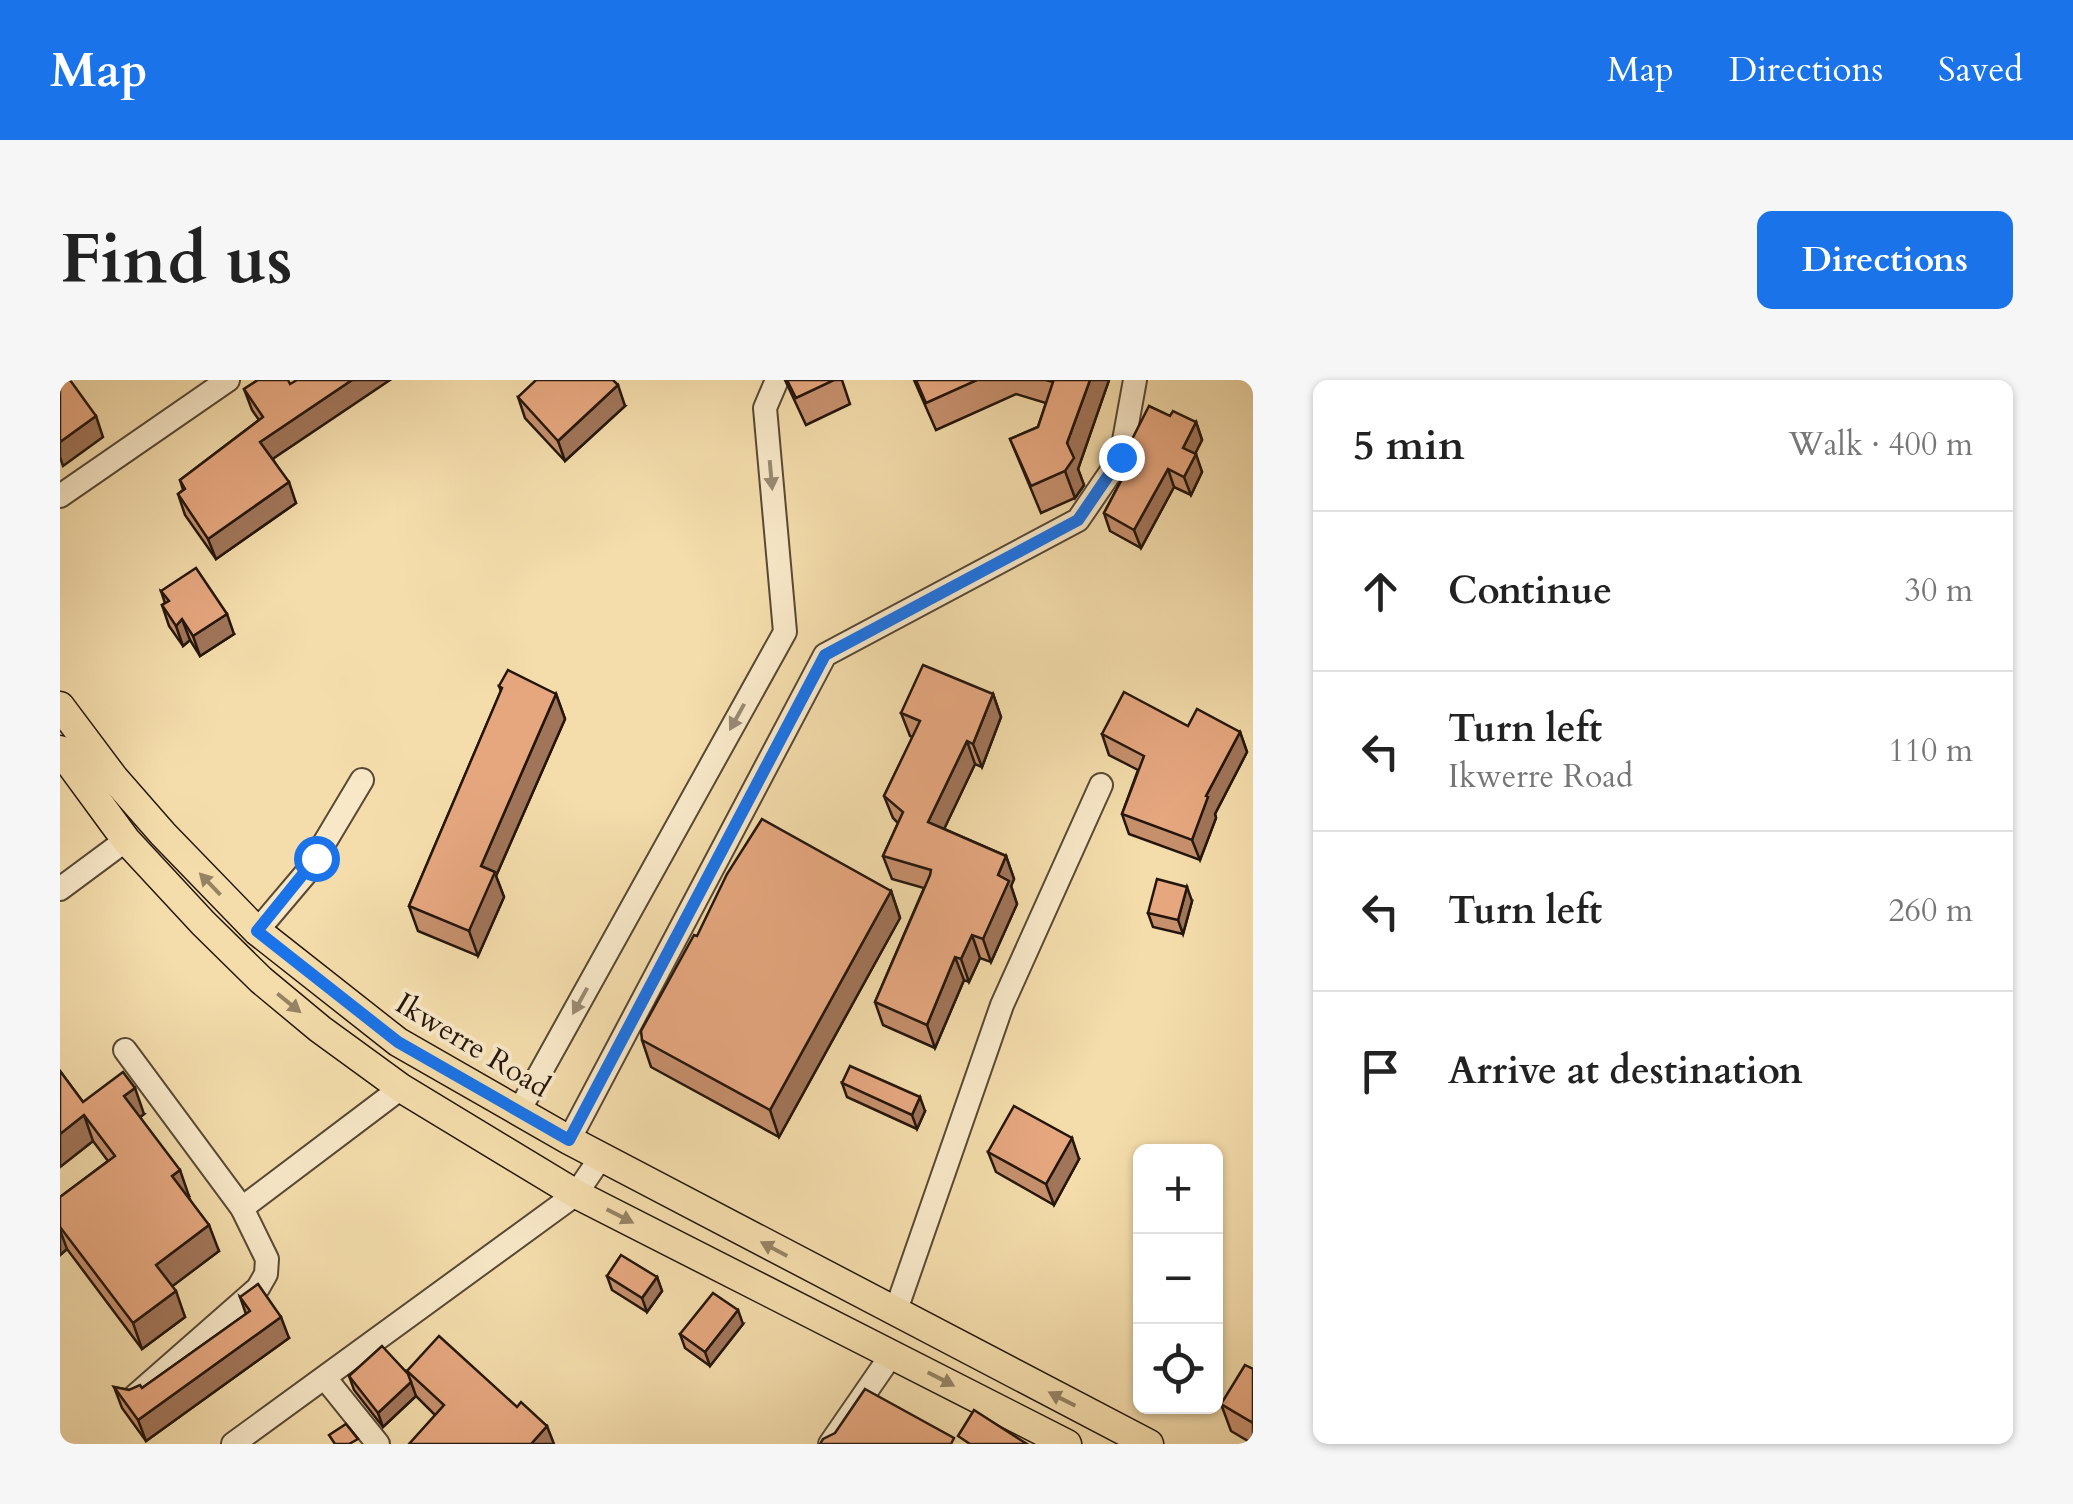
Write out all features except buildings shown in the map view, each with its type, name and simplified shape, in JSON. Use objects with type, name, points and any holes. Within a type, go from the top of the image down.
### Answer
[{"type":"main road","name":"Ikwerre Road","points":[[60,706],[114,778],[163,834],[257,931],[398,1042],[569,1140],[1148,1444]]},
{"type":"main road","points":[[60,750],[126,840],[261,980],[401,1088],[576,1194],[1067,1444]]},
{"type":"street","points":[[60,496],[228,380]]},
{"type":"street","points":[[519,1111],[785,632],[765,408],[777,380]]},
{"type":"street","points":[[569,1140],[825,655],[1078,520],[1121,457],[1135,380]]},
{"type":"street","points":[[257,931],[307,872],[362,780]]},
{"type":"street","points":[[895,1314],[1002,1005],[1101,785]]},
{"type":"street","points":[[60,889],[126,840]]},
{"type":"street","points":[[125,1050],[242,1208],[267,1259],[266,1274],[258,1288],[135,1396]]},
{"type":"street","points":[[242,1208],[401,1088]]},
{"type":"street","points":[[232,1444],[576,1194],[601,1156]]},
{"type":"street","points":[[830,1444],[892,1354]]},
{"type":"street","points":[[325,1378],[378,1444]]},
{"type":"route","points":[[316,858],[257,931],[398,1042],[569,1140],[825,655],[1078,520],[1121,457]]}]
